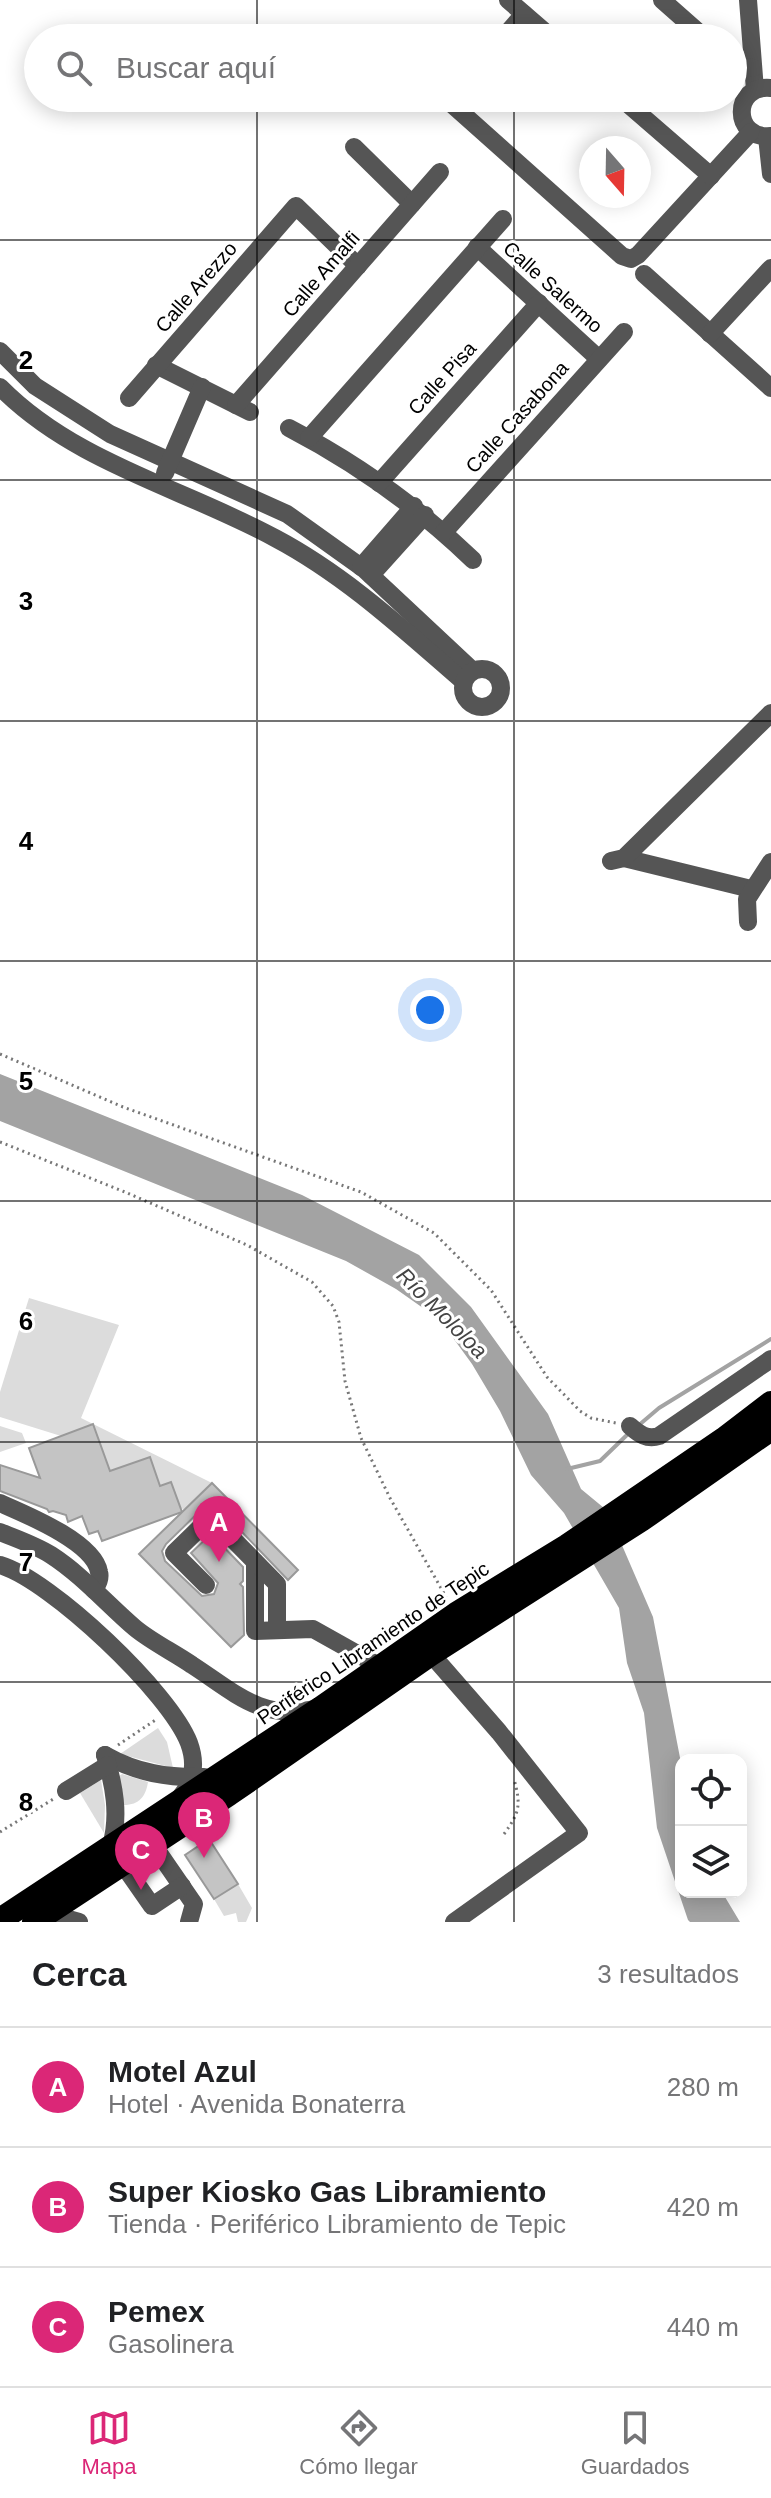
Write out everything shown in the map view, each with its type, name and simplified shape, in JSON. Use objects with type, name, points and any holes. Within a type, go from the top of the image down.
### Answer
[{"type":"highway","name":"Periférico Libramiento de Tepic","points":[[635,1512],[771,1403]]},
{"type":"highway","name":"Periférico Libramiento de Tepic","points":[[0,1920],[117,1855],[152,1843],[229,1794],[572,1554],[771,1429]]},
{"type":"highway","name":"Periférico Libramiento de Tepic","points":[[41,1918],[204,1777],[321,1708],[456,1614],[572,1554]]},
{"type":"street","points":[[508,0],[536,24]]},
{"type":"street","points":[[662,0],[689,24]]},
{"type":"street","points":[[748,0],[753,68],[763,89]]},
{"type":"street","points":[[515,24],[524,14]]},
{"type":"street","points":[[747,68],[753,68]]},
{"type":"street","points":[[461,112],[622,256],[631,259],[711,176],[766,148],[744,124],[741,112]]},
{"type":"street","points":[[637,112],[711,176]]},
{"type":"street","points":[[354,147],[412,204]]},
{"type":"street","name":"Calle Amalfi","points":[[202,387],[243,409],[358,266],[440,172]]},
{"type":"street","name":"Calle Arezzo","points":[[129,398],[296,206],[358,266]]},
{"type":"street","points":[[309,438],[503,219]]},
{"type":"street","name":"Calle Salermo","points":[[477,247],[599,359]]},
{"type":"street","points":[[710,334],[771,268]]},
{"type":"street","points":[[644,274],[771,388]]},
{"type":"street","name":"Calle Pisa","points":[[379,483],[539,303]]},
{"type":"street","name":"Calle Casabona","points":[[444,532],[624,332]]},
{"type":"street","points":[[0,351],[35,386],[110,434],[287,514],[366,571],[468,676],[353,587],[275,538],[99,458],[20,407],[0,387]]},
{"type":"street","points":[[156,365],[202,387],[160,486]]},
{"type":"street","points":[[289,428],[420,510],[473,560]]},
{"type":"street","points":[[366,571],[420,510]]},
{"type":"street","points":[[751,889],[618,860],[771,713]]},
{"type":"street","points":[[748,922],[746,909],[751,889],[771,862]]},
{"type":"street","points":[[634,1430],[652,1439],[659,1436],[771,1359]]},
{"type":"street","points":[[0,1503],[32,1517],[85,1551],[96,1563],[101,1596],[86,1621]]},
{"type":"street","points":[[206,1585],[174,1553],[211,1517],[277,1584],[277,1630]]},
{"type":"street","points":[[0,1532],[49,1554],[145,1635],[252,1705],[296,1713],[321,1708]]},
{"type":"street","points":[[255,1562],[255,1631],[313,1629],[379,1666]]},
{"type":"street","points":[[0,1565],[52,1593],[86,1621],[168,1708],[190,1745],[193,1763],[204,1777]]},
{"type":"street","points":[[431,1654],[499,1732],[579,1833],[454,1922]]},
{"type":"street","points":[[107,1760],[170,1777],[204,1777]]},
{"type":"street","points":[[66,1791],[107,1760]]},
{"type":"street","points":[[107,1760],[116,1814],[117,1855],[152,1906],[182,1886]]},
{"type":"street","points":[[152,1843],[194,1904],[189,1922]]},
{"type":"street","points":[[41,1918],[79,1922]]},
{"type":"path","points":[[0,1054],[123,1107],[361,1192],[434,1233],[491,1290],[547,1377],[580,1411],[591,1418],[634,1430]]},
{"type":"path","points":[[0,1142],[247,1245],[312,1282],[336,1314],[345,1381],[361,1438],[390,1498],[456,1614]]},
{"type":"path","points":[[107,1760],[157,1719]]},
{"type":"path","points":[[504,1834],[516,1817],[519,1804],[513,1777]]},
{"type":"path","points":[[0,1832],[66,1791]]},
{"type":"shaded area","points":[[29,1298],[119,1325],[81,1418],[212,1483],[184,1510],[171,1483],[160,1486],[150,1457],[110,1471],[93,1424],[61,1436],[0,1417],[0,1392]]},
{"type":"shaded area","points":[[0,1426],[22,1433],[26,1443],[0,1452]]},
{"type":"shaded area","points":[[158,1728],[167,1742],[173,1768],[120,1754]]},
{"type":"shaded area","points":[[122,1774],[148,1782],[146,1792],[134,1803],[124,1805],[118,1777]]},
{"type":"shaded area","points":[[101,1780],[105,1805],[104,1833],[80,1793]]},
{"type":"shaded area","points":[[238,1884],[252,1908],[246,1922],[238,1922],[236,1913],[224,1916],[214,1899]]},
{"type":"water","name":"Río Mololoa","points":[[0,1074],[302,1195],[419,1255],[471,1307],[548,1414],[581,1489],[604,1508],[653,1617],[679,1754],[675,1754],[675,1881],[657,1828],[644,1713],[627,1663],[619,1608],[564,1513],[531,1475],[500,1411],[472,1364],[440,1320],[396,1289],[346,1261],[0,1121]]},
{"type":"water","points":[[681,1898],[726,1898],[740,1922],[690,1922]]},
{"type":"building","points":[[93,1424],[110,1471],[150,1457],[160,1486],[171,1482],[182,1512],[102,1541],[98,1531],[89,1534],[82,1516],[68,1522],[66,1515],[49,1512],[0,1491],[0,1465],[40,1478],[29,1448]]},
{"type":"building","points":[[212,1483],[298,1570],[288,1580],[213,1505],[203,1508],[166,1544],[162,1551],[165,1561],[202,1596],[214,1594],[218,1583],[191,1553],[211,1534],[243,1567],[243,1581],[240,1584],[243,1587],[244,1635],[231,1647],[139,1554]]},
{"type":"building","points":[[209,1839],[238,1884],[214,1899],[185,1855]]},
{"type":"waterway","points":[[639,1425],[659,1408],[771,1339]]},
{"type":"waterway","points":[[567,1469],[600,1461],[629,1433]]},
{"type":"place","name":"Motel Azul","points":[[219,1562]]},
{"type":"place","name":"Super Kiosko Gas Libramiento","points":[[204,1858]]},
{"type":"place","name":"Pemex","points":[[141,1890]]}]
